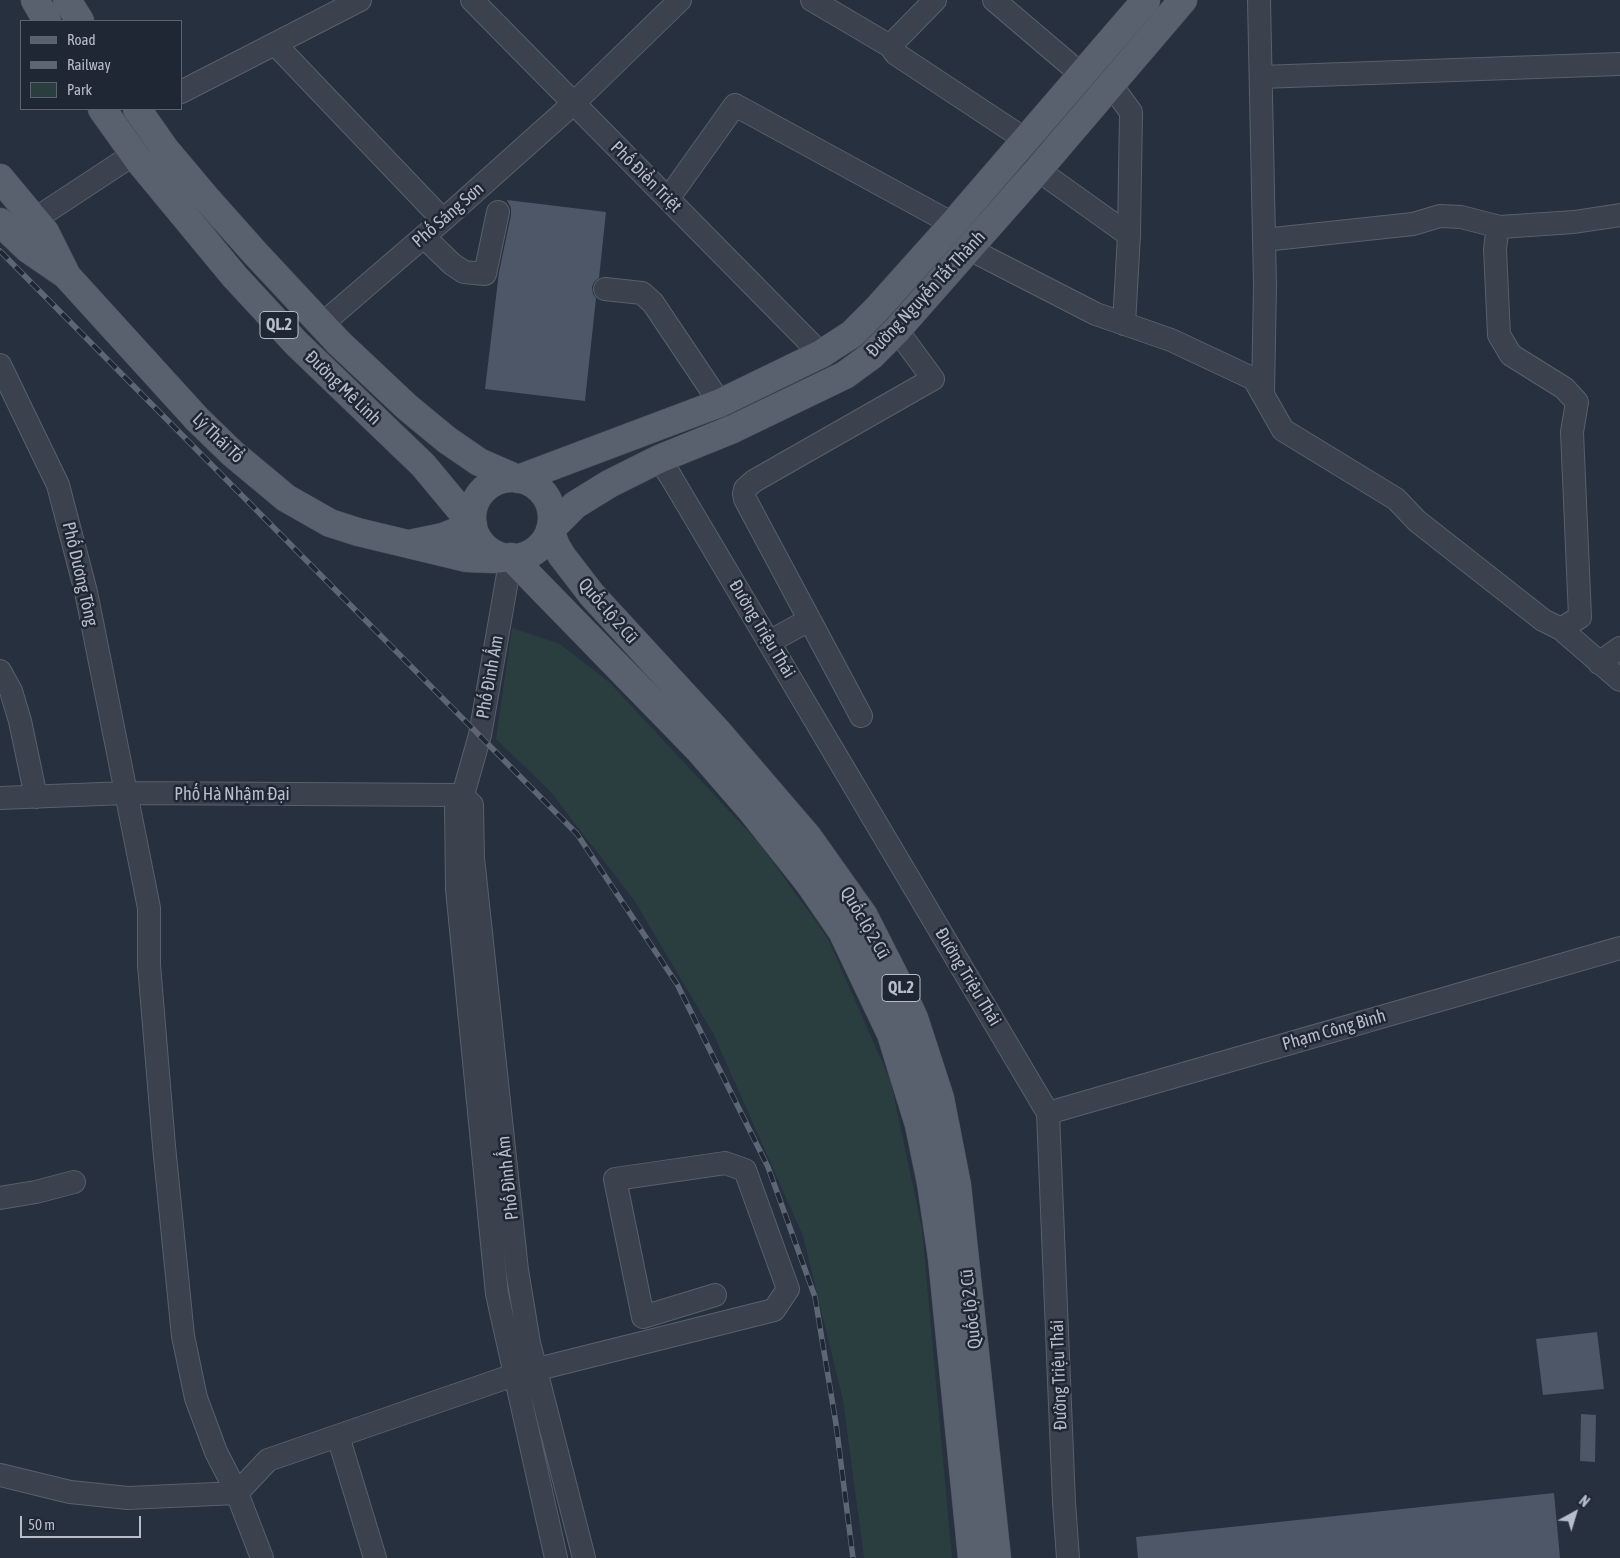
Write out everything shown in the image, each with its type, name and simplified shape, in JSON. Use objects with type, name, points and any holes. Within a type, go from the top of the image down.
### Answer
[{"type":"main road","points":[[35,0],[46,20]]},
{"type":"main road","points":[[67,0],[79,20]]},
{"type":"main road","name":"Đường Nguyễn Tất Thành","points":[[518,478],[720,403],[821,354],[852,334],[953,224],[1146,0]]},
{"type":"main road","name":"Đường Nguyễn Tất Thành","points":[[550,530],[575,505],[591,494],[659,459],[733,429],[844,375],[871,356],[897,330],[1038,170],[1183,0]]},
{"type":"main road","name":"Đường Mê Linh","points":[[103,110],[134,154],[235,277],[296,343],[423,465],[473,525]]},
{"type":"main road","name":"Đường Mê Linh","points":[[142,110],[165,148],[207,199],[321,325],[380,383],[448,440],[479,462],[518,478]]},
{"type":"main road","name":"Lý Thái Tổ","points":[[1,179],[45,232],[66,275]]},
{"type":"main road","name":"Lý Thái Tổ","points":[[6,228],[28,249],[66,275],[197,419],[232,453],[271,486],[300,507],[330,523],[358,532],[466,558],[493,559],[511,557]]},
{"type":"main road","points":[[473,525],[474,507],[483,490],[499,480],[518,478]]},
{"type":"main road","name":"QL.2","points":[[518,478],[531,483],[546,497],[552,516],[550,530]]},
{"type":"main road","name":"Lý Thái Tổ","points":[[410,544],[443,537],[473,525]]},
{"type":"main road","name":"QL.2","points":[[473,525],[478,538],[486,548],[498,555],[511,557]]},
{"type":"main road","points":[[511,557],[524,556],[535,550],[544,542],[550,530]]},
{"type":"main road","name":"Quốc lộ 2 Cũ","points":[[550,530],[562,556],[592,595],[718,732],[808,837],[864,916],[897,980],[910,1010],[940,1098],[957,1185],[997,1558]]},
{"type":"main road","name":"Quốc lộ 2 Cũ","points":[[511,557],[700,751],[752,811],[809,883],[842,931],[865,977],[891,1034],[920,1126],[931,1183],[942,1258],[972,1558]]},
{"type":"street","points":[[182,91],[360,0]]},
{"type":"street","name":"Phố Điển Triệt","points":[[472,0],[821,354]]},
{"type":"street","name":"Phố Sáng Sơn","points":[[321,325],[424,237],[574,103],[680,0]]},
{"type":"street","points":[[812,0],[890,46],[896,54],[1026,140]]},
{"type":"street","points":[[890,46],[935,0]]},
{"type":"street","points":[[994,0],[1082,75]]},
{"type":"street","points":[[1258,0],[1264,240],[1263,395]]},
{"type":"street","points":[[275,44],[443,220]]},
{"type":"street","points":[[1261,77],[1620,64]]},
{"type":"street","points":[[1111,84],[1131,112],[1129,235],[1124,324]]},
{"type":"street","points":[[668,199],[735,105],[953,224]]},
{"type":"street","points":[[6,228],[35,220],[134,154]]},
{"type":"street","points":[[1038,170],[1129,235]]},
{"type":"street","points":[[424,237],[452,264],[464,272],[485,274],[498,212]]},
{"type":"street","points":[[1264,240],[1413,224],[1440,216],[1462,216],[1500,227],[1574,222],[1620,215]]},
{"type":"street","points":[[1500,227],[1494,250],[1499,335],[1511,356],[1564,388],[1577,402],[1572,432],[1580,617],[1561,629]]},
{"type":"street","points":[[970,246],[981,255],[1096,314],[1171,340],[1254,379],[1282,430],[1396,500],[1416,521],[1543,620],[1561,629],[1620,680]]},
{"type":"street","points":[[605,288],[642,293],[653,303],[720,403]]},
{"type":"street","points":[[861,716],[745,499],[745,489],[754,481],[933,379],[897,330]]},
{"type":"street","name":"Phố Dương Tông","points":[[0,365],[58,486],[86,592],[149,908],[149,966],[164,1146],[183,1336],[196,1398],[216,1452],[237,1492],[262,1558]]},
{"type":"street","name":"Đường Triệu Thái","points":[[659,459],[672,477],[1048,1113],[1063,1493],[1068,1558]]},
{"type":"street","name":"Phố Đình Ấm","points":[[511,557],[480,736],[464,796],[456,806],[457,889],[497,1294],[556,1558]]},
{"type":"street","points":[[769,642],[810,620]]},
{"type":"street","points":[[1599,663],[1620,648]]},
{"type":"street","points":[[0,671],[11,692],[20,721],[36,797]]},
{"type":"street","name":"Phố Hà Nhậm Đại","points":[[0,798],[126,793],[464,796]]},
{"type":"street","name":"Phố Đình Ấm","points":[[464,796],[472,805],[472,858],[492,1025],[517,1270],[529,1343],[584,1558]]},
{"type":"street","name":"Phạm Công Bình","points":[[1048,1113],[1620,948]]},
{"type":"street","points":[[0,1475],[70,1492],[128,1498],[237,1492],[268,1460],[514,1375],[774,1310],[788,1289],[745,1170],[725,1163],[615,1179],[643,1317],[715,1296]]},
{"type":"street","points":[[0,1198],[36,1192],[74,1182]]},
{"type":"street","points":[[338,1436],[375,1558]]},
{"type":"green space","points":[[512,628],[560,644],[609,682],[759,843],[827,937],[891,1082],[922,1229],[952,1558],[864,1558],[843,1400],[803,1236],[713,1033],[634,900],[550,791],[496,739]]},
{"type":"building","points":[[507,200],[606,212],[599,278],[592,287],[596,298],[585,401],[485,389],[499,272],[511,215],[511,208]]},
{"type":"building","points":[[1597,1332],[1604,1389],[1543,1395],[1536,1339]]},
{"type":"building","points":[[1581,1414],[1596,1415],[1595,1462],[1580,1461]]},
{"type":"building","points":[[1554,1493],[1560,1558],[1138,1558],[1136,1537]]},
{"type":"railway","points":[[0,251],[577,834],[677,984],[768,1167],[815,1297],[836,1424],[853,1558]]}]
